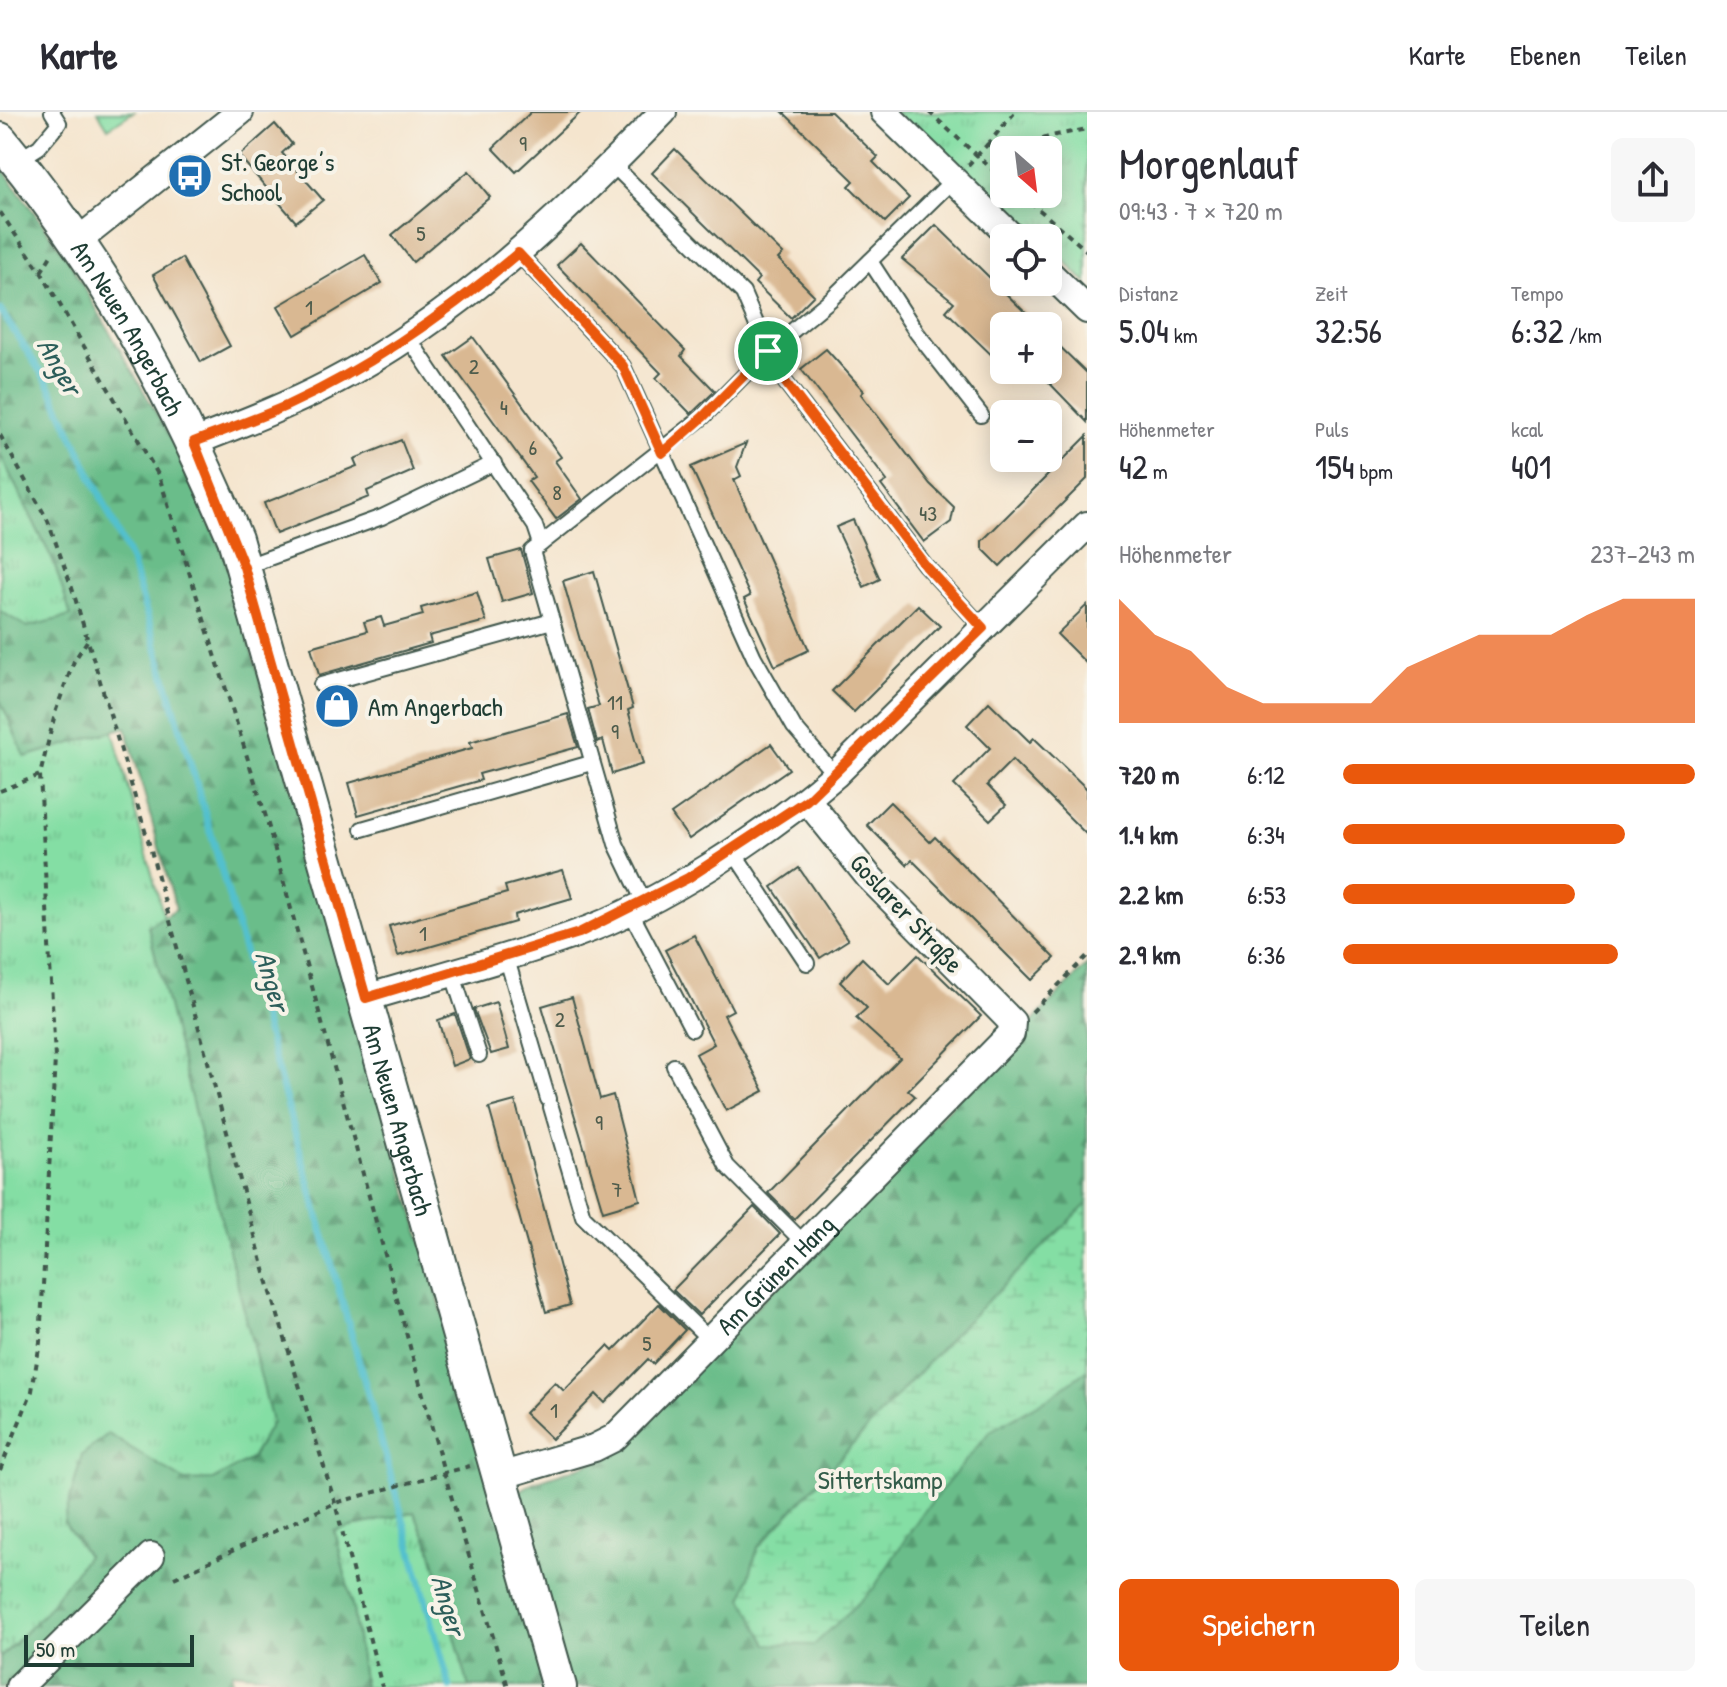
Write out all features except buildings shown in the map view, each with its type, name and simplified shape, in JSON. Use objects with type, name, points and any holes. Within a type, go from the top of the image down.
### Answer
[{"type":"street","points":[[79,240],[240,112]]},
{"type":"street","points":[[194,442],[286,406],[408,337],[518,253],[663,112]]},
{"type":"street","points":[[884,112],[999,224]]},
{"type":"street","name":"Am Neuen Angerbach","points":[[9,150],[79,240],[145,348],[194,442],[244,567],[559,1687]]},
{"type":"street","points":[[1062,286],[1087,310]]},
{"type":"street","points":[[366,998],[579,933],[636,906],[732,850],[807,800],[835,775],[1087,525]]},
{"type":"street","name":"Goslarer Straße","points":[[807,800],[869,877],[1012,1022]]},
{"type":"street","name":"Am Grünen Hang","points":[[500,1476],[594,1448],[614,1438],[1011,1034],[1012,1022]]},
{"type":"street","points":[[19,1687],[151,1556]]},
{"type":"lane","points":[[9,150],[39,147],[59,123],[52,112]]},
{"type":"lane","points":[[612,164],[743,293],[776,370],[925,565],[983,628]]},
{"type":"lane","points":[[692,1029],[636,906],[591,763],[532,551],[662,453],[703,417],[768,351],[870,261],[953,180]]},
{"type":"lane","points":[[518,253],[623,366],[754,657],[794,727],[835,775]]},
{"type":"lane","points":[[870,261],[917,333],[981,415]]},
{"type":"lane","points":[[408,337],[535,526],[541,544]]},
{"type":"lane","points":[[244,567],[382,517],[494,463]]},
{"type":"lane","points":[[321,685],[552,621]]},
{"type":"lane","points":[[362,829],[591,763]]},
{"type":"lane","points":[[732,850],[807,963]]},
{"type":"lane","points":[[506,956],[583,1216],[709,1339]]},
{"type":"lane","points":[[452,972],[479,1055]]},
{"type":"lane","points":[[674,1066],[727,1166],[804,1243]]},
{"type":"path","points":[[929,112],[990,167]]},
{"type":"path","points":[[978,156],[1015,112]]},
{"type":"path","points":[[987,145],[1026,145],[1087,129]]},
{"type":"path","points":[[1037,208],[1087,251]]},
{"type":"path","points":[[0,212],[41,272],[159,476],[266,817],[444,1472],[508,1687]]},
{"type":"path","points":[[0,435],[48,521],[150,847],[303,1405],[335,1503],[382,1687]]},
{"type":"path","points":[[0,1470],[32,1391],[40,1342],[55,1058],[40,775],[56,710],[74,661],[87,641]]},
{"type":"path","points":[[0,791],[40,775]]},
{"type":"path","points":[[1012,1022],[1026,1018],[1087,956]]},
{"type":"path","points":[[174,1578],[335,1503],[444,1472]]},
{"type":"green space","points":[[98,112],[133,112],[108,128]]},
{"type":"green space","points":[[894,112],[1087,112],[1087,284],[1062,258],[1062,224],[1028,224],[1011,208],[1062,208],[1062,136],[990,136],[990,189],[958,172]]},
{"type":"green space","points":[[0,165],[69,261],[170,437],[224,555],[498,1506],[532,1483],[612,1456],[1087,965],[1087,1204],[956,1332],[758,1547],[743,1598],[873,1589],[920,1516],[990,1431],[1050,1397],[1087,1370],[1087,1687],[469,1687],[431,1549],[414,1512],[335,1531],[353,1610],[364,1687],[287,1687],[286,1678],[232,1672],[233,1687],[0,1687],[0,1658],[42,1615],[87,1556],[64,1522],[82,1455],[108,1434],[185,1481],[213,1480],[251,1459],[272,1422],[148,926],[176,909],[126,727],[25,757],[0,700],[0,611],[27,627],[71,616],[54,563],[0,454]]},
{"type":"green space","points":[[0,454],[55,563],[71,616],[96,736],[113,731],[164,917],[148,926],[273,1422],[251,1459],[213,1480],[4,1687],[0,1687]]},
{"type":"green space","name":"Sittertskamp","points":[[1087,1204],[1087,1370],[1050,1397],[990,1431],[920,1516],[873,1589],[814,1645],[767,1644],[743,1598],[758,1548],[956,1332]]},
{"type":"green space","points":[[414,1512],[431,1549],[469,1687],[364,1687],[353,1610],[335,1530]]},
{"type":"waterway","name":"Anger","points":[[0,310],[48,383],[131,561],[217,854],[450,1687]]},
{"type":"place","name":"St. George’s School","points":[[190,176]]},
{"type":"place","name":"Am Angerbach","points":[[337,706]]},
{"type":"route","points":[[518,253],[623,366],[662,453],[703,417],[768,351],[776,370],[925,565],[983,628],[807,800],[688,878],[579,933],[366,998],[244,567],[194,442],[286,406],[370,361],[431,322],[518,253]]}]
